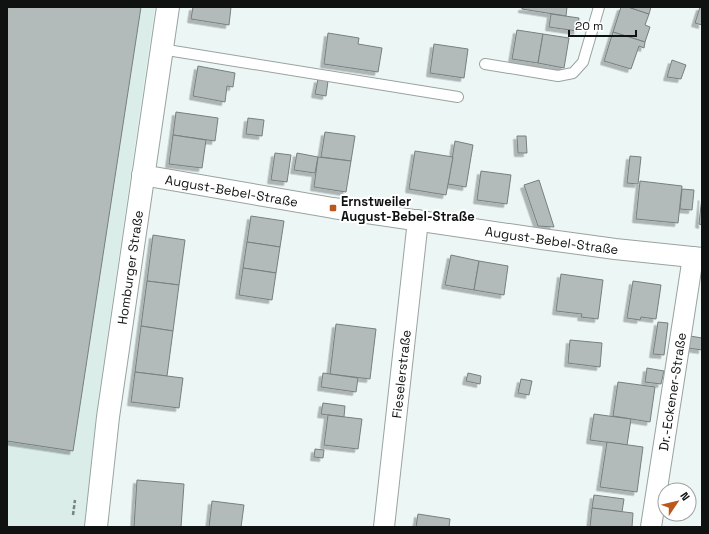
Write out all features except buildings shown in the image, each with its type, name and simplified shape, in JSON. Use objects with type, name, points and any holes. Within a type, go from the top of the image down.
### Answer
[{"type":"main road","name":"Homburger Straße","points":[[96,527],[108,417],[142,175],[168,7]]},
{"type":"street","name":"August-Bebel-Straße","points":[[142,175],[326,207],[542,239],[698,257]]},
{"type":"street","name":"Fieselerstraße","points":[[384,527],[418,220]]},
{"type":"street","name":"Dr.-Eckener-Straße","points":[[651,527],[698,257]]},
{"type":"lane","points":[[485,64],[558,76],[573,72],[583,62],[599,7]]},
{"type":"lane","points":[[161,50],[458,97]]},
{"type":"shaded area","points":[[7,7],[155,7],[98,401],[84,527],[7,527]]},
{"type":"place","name":"Ernstweiler August-Bebel-Straße","points":[[333,208]]}]
